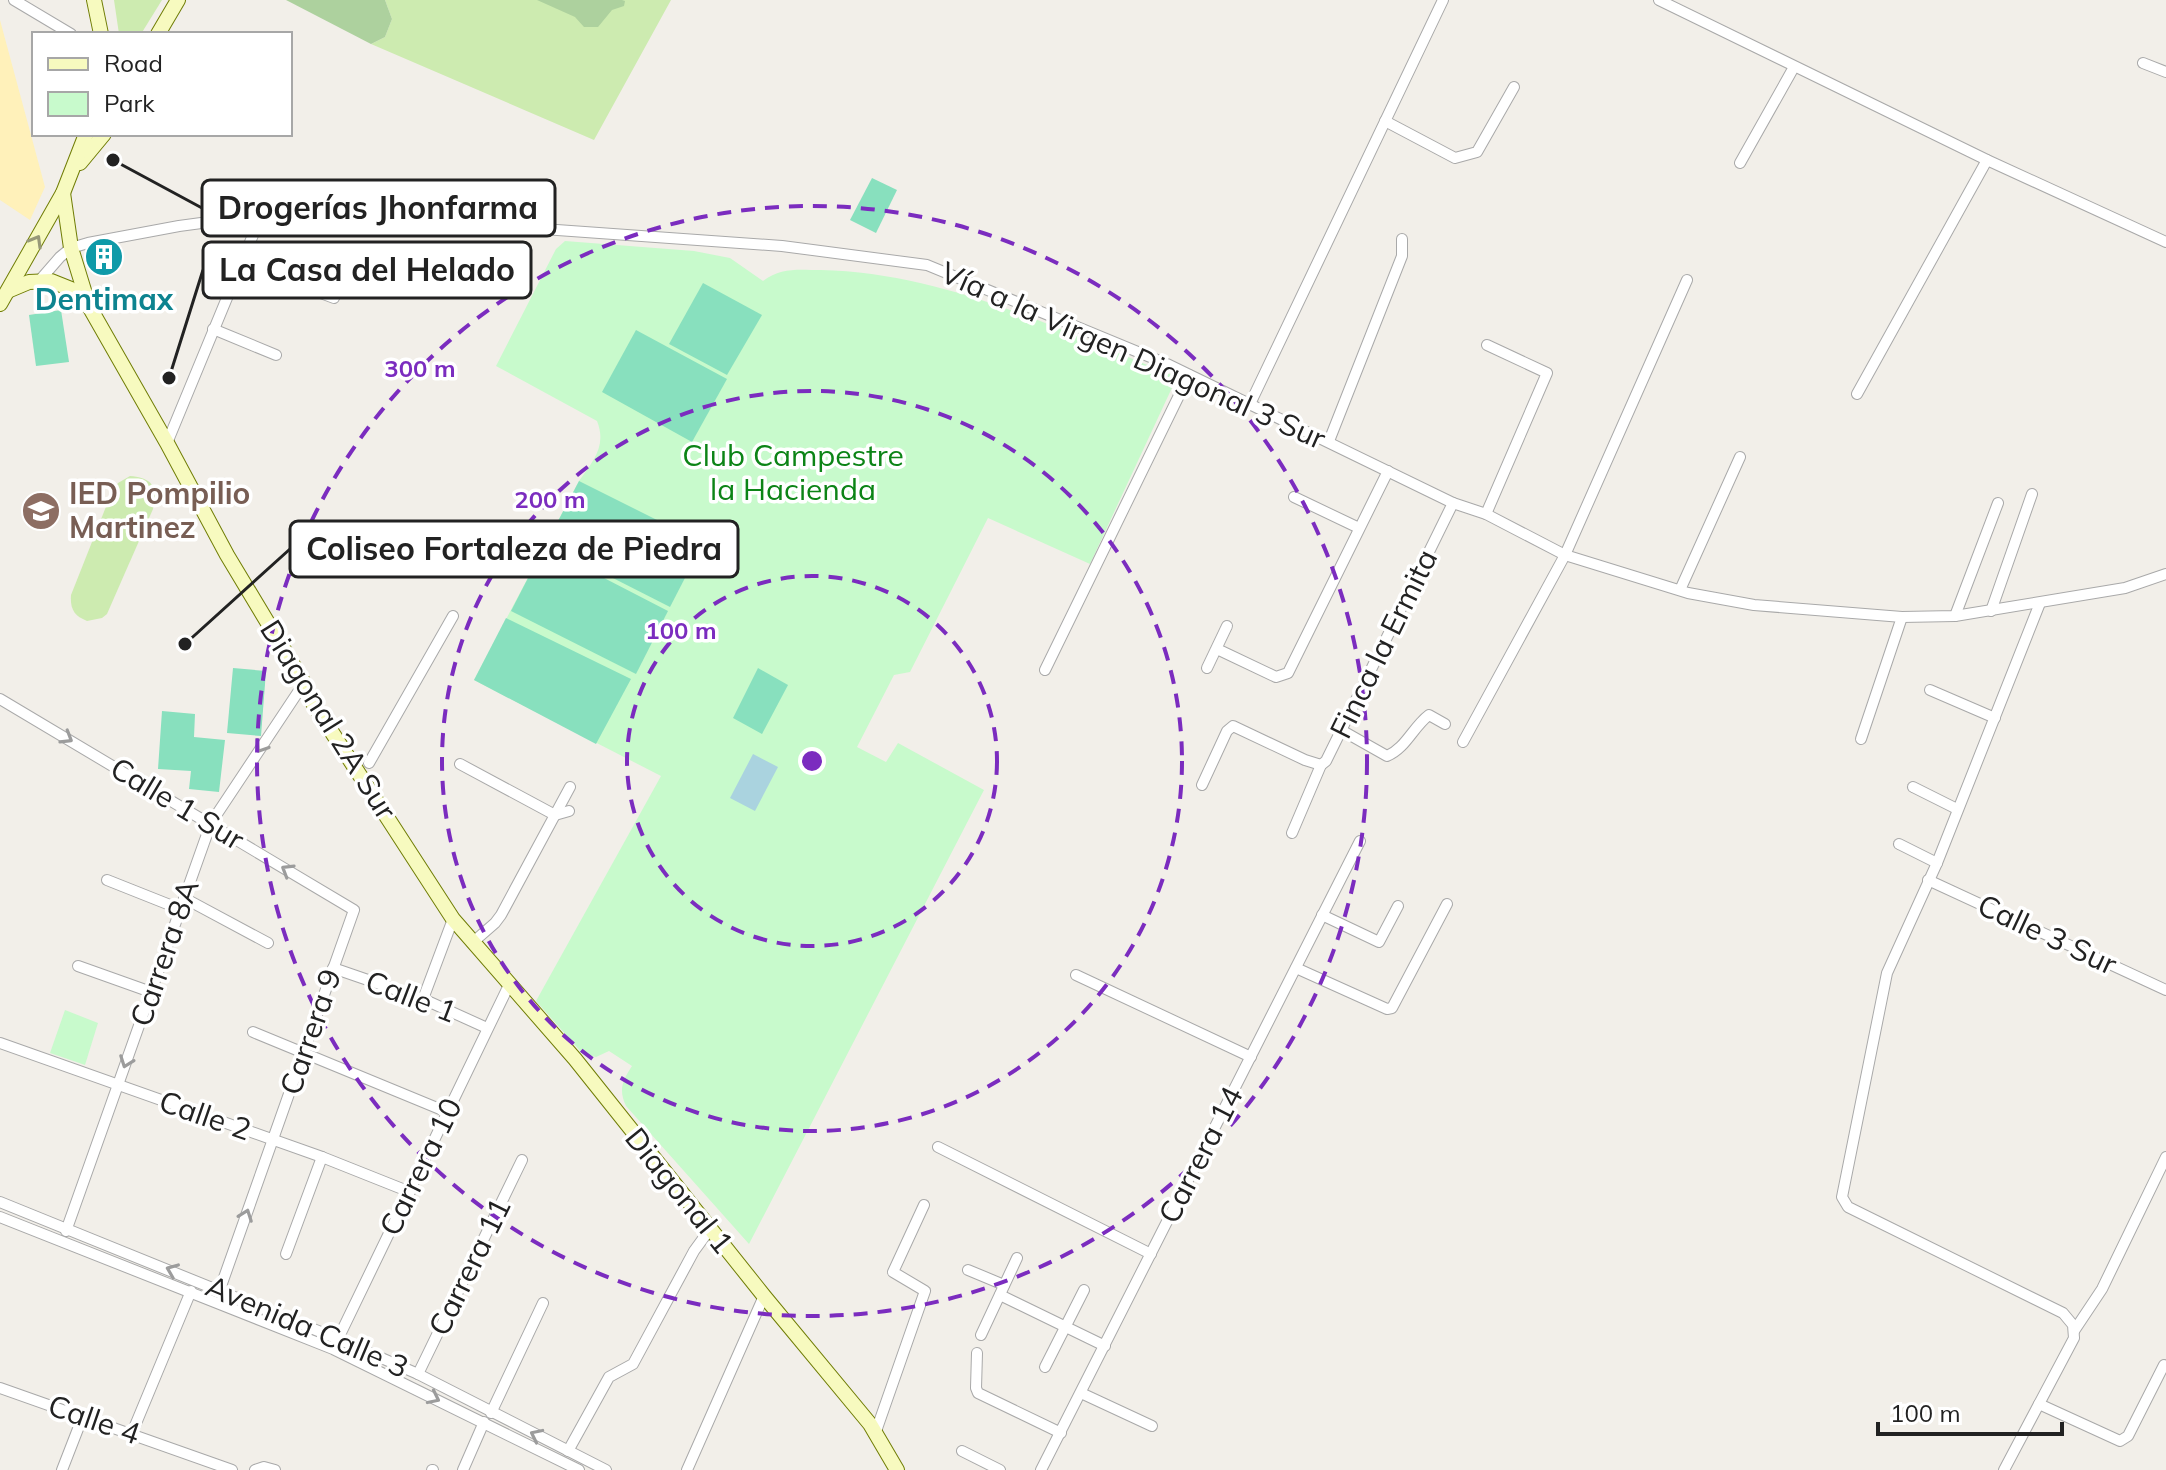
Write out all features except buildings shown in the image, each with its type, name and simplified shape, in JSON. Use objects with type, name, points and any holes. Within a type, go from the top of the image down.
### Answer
[{"type":"main road","points":[[94,0],[101,32]]},
{"type":"main road","points":[[159,32],[178,0]]},
{"type":"main road","points":[[0,304],[63,193],[85,136]]},
{"type":"main road","points":[[72,172],[102,136]]},
{"type":"main road","points":[[63,193],[71,248],[90,308]]},
{"type":"main road","points":[[10,290],[29,282],[51,281],[71,289],[90,308]]},
{"type":"main road","name":"Diagonal 2A Sur","points":[[90,308],[313,703],[453,919]]},
{"type":"main road","name":"Diagonal 1","points":[[453,919],[575,1059],[870,1424],[897,1470]]},
{"type":"street","points":[[14,0],[68,32]]},
{"type":"street","points":[[1250,404],[1443,0]]},
{"type":"street","points":[[1659,0],[1680,4],[1794,67],[2166,242]]},
{"type":"street","points":[[2143,63],[2166,72]]},
{"type":"street","points":[[1740,163],[1794,67]]},
{"type":"street","points":[[1385,121],[1455,158],[1477,152],[1514,87]]},
{"type":"street","points":[[1857,394],[1987,160]]},
{"type":"street","name":"Vía a la Virgen Diagonal 3 Sur","points":[[71,248],[179,226],[327,203],[500,226],[782,246],[927,265],[1189,375],[1453,503],[1486,514],[1565,555],[1680,590],[1754,605],[1902,617],[1955,616],[2125,588],[2166,574]]},
{"type":"street","points":[[167,443],[253,235]]},
{"type":"street","points":[[1329,441],[1402,256],[1402,239]]},
{"type":"street","points":[[40,280],[50,266],[71,248]]},
{"type":"street","points":[[241,263],[334,298]]},
{"type":"street","points":[[1463,742],[1565,555],[1687,280]]},
{"type":"street","points":[[213,329],[276,355]]},
{"type":"street","points":[[1486,514],[1547,373],[1487,345]]},
{"type":"street","points":[[1045,670],[1189,375]]},
{"type":"street","points":[[1680,590],[1740,457]]},
{"type":"street","points":[[1217,649],[1276,677],[1288,673],[1388,471]]},
{"type":"street","points":[[1991,611],[2032,494]]},
{"type":"street","points":[[1294,497],[1359,528]]},
{"type":"street","name":"Finca la Ermita","points":[[1202,785],[1227,731],[1233,726],[1321,765],[1326,761],[1453,503]]},
{"type":"street","points":[[1955,616],[1998,503]]},
{"type":"street","points":[[2004,1470],[2074,1338],[2069,1319],[2063,1313],[1848,1207],[1842,1197],[1887,973],[1937,863],[2040,603]]},
{"type":"street","points":[[369,763],[453,616]]},
{"type":"street","points":[[1861,739],[1902,617]]},
{"type":"street","points":[[1207,668],[1227,626]]},
{"type":"street","name":"Carrera 8A","points":[[62,1242],[211,823],[304,683]]},
{"type":"street","points":[[1930,690],[1995,718]]},
{"type":"street","name":"Calle 1 Sur","points":[[0,699],[354,910]]},
{"type":"street","points":[[1341,730],[1387,756],[1398,751],[1429,715],[1445,724]]},
{"type":"street","points":[[460,764],[555,815],[569,811]]},
{"type":"street","points":[[1292,833],[1321,765]]},
{"type":"street","points":[[472,943],[495,923],[570,787]]},
{"type":"street","points":[[1913,787],[1957,809]]},
{"type":"street","name":"Carrera 14","points":[[1041,1470],[1360,841]]},
{"type":"street","points":[[1899,844],[1937,863]]},
{"type":"street","points":[[107,880],[180,909]]},
{"type":"street","name":"Calle 3 Sur","points":[[1928,880],[2166,990]]},
{"type":"street","points":[[184,898],[268,943]]},
{"type":"street","points":[[1296,968],[1387,1009],[1392,1008],[1447,904]]},
{"type":"street","points":[[1322,915],[1379,942],[1398,906]]},
{"type":"street","name":"Carrera 9","points":[[220,1289],[354,910]]},
{"type":"street","points":[[423,999],[453,919]]},
{"type":"street","points":[[78,966],[151,992]]},
{"type":"street","name":"Calle 1","points":[[333,968],[423,999],[487,1028]]},
{"type":"street","points":[[1076,975],[1251,1057]]},
{"type":"street","name":"Carrera 10","points":[[336,1344],[509,985]]},
{"type":"street","points":[[253,1032],[447,1112]]},
{"type":"street","name":"Calle 2","points":[[0,1043],[273,1139],[410,1192]]},
{"type":"street","points":[[938,1147],[1151,1254]]},
{"type":"street","points":[[286,1254],[322,1157]]},
{"type":"street","points":[[2074,1331],[2102,1289],[2166,1157]]},
{"type":"street","name":"Carrera 11","points":[[418,1374],[522,1160]]},
{"type":"street","name":"Avenida Calle 3","points":[[0,1202],[220,1289],[487,1417],[606,1470]]},
{"type":"street","points":[[875,1434],[925,1291],[893,1272],[924,1205]]},
{"type":"street","name":"Avenida Calle 3","points":[[0,1217],[418,1374],[579,1470]]},
{"type":"street","points":[[568,1451],[609,1377],[633,1364],[694,1251],[710,1229]]},
{"type":"street","points":[[981,1335],[1017,1258]]},
{"type":"street","points":[[968,1270],[1065,1328],[1105,1346]]},
{"type":"street","points":[[1045,1367],[1084,1290]]},
{"type":"street","points":[[132,1433],[191,1291]]},
{"type":"street","points":[[687,1470],[764,1296]]},
{"type":"street","points":[[463,1470],[543,1303]]},
{"type":"street","points":[[977,1353],[978,1393],[1061,1433]]},
{"type":"street","points":[[2039,1404],[2120,1441],[2128,1436],[2164,1365]]},
{"type":"street","name":"Calle 4","points":[[0,1388],[232,1470]]},
{"type":"street","points":[[1081,1393],[1152,1426]]},
{"type":"street","points":[[62,1470],[83,1416]]},
{"type":"street","points":[[962,1451],[1000,1470]]},
{"type":"street","points":[[255,1470],[264,1467],[275,1470]]},
{"type":"green space","points":[[114,0],[162,0],[142,32],[119,32]]},
{"type":"green space","points":[[286,0],[385,0],[392,19],[385,37],[371,44]]},
{"type":"green space","points":[[385,0],[671,0],[594,140],[371,44],[385,37],[392,19]]},
{"type":"green space","points":[[537,0],[625,1],[624,6],[612,10],[598,27],[584,27],[575,17]]},
{"type":"green space","points":[[872,178],[897,190],[876,233],[850,220]]},
{"type":"green space","name":"Club Campestre la Hacienda","points":[[565,241],[694,251],[730,258],[763,281],[783,271],[821,270],[914,282],[1003,307],[1177,377],[1090,564],[988,518],[910,672],[894,675],[857,747],[886,762],[898,743],[984,790],[749,1244],[626,1106],[622,1095],[623,1085],[632,1066],[609,1051],[596,1057],[583,1054],[536,1001],[661,776],[474,680],[599,446],[597,421],[496,366],[556,249]]},
{"type":"green space","points":[[703,283],[762,315],[727,375],[669,344]]},
{"type":"green space","points":[[61,310],[69,362],[36,366],[29,315]]},
{"type":"green space","points":[[636,330],[727,379],[692,442],[602,392]]},
{"type":"green space","points":[[130,476],[144,479],[152,485],[155,495],[153,509],[107,614],[87,621],[74,611],[71,595],[111,494],[118,483]]},
{"type":"green space","points":[[579,481],[703,543],[670,607],[546,544]]},
{"type":"green space","points":[[544,547],[668,611],[636,674],[511,611]]},
{"type":"green space","points":[[506,618],[631,679],[596,744],[474,680]]},
{"type":"green space","points":[[233,668],[266,671],[261,736],[227,733]]},
{"type":"green space","points":[[758,668],[788,685],[762,734],[733,718]]},
{"type":"green space","points":[[162,711],[195,714],[194,737],[225,740],[219,792],[189,789],[191,771],[158,769]]},
{"type":"green space","points":[[65,1010],[98,1023],[85,1065],[50,1053]]},
{"type":"sand","points":[[0,20],[45,187],[30,220],[0,200]]},
{"type":"water","points":[[753,754],[778,767],[755,811],[730,798]]},
{"type":"place","name":"Drogerías Jhonfarma","points":[[113,160]]},
{"type":"place","name":"Dentimax","points":[[104,257]]},
{"type":"place","name":"La Casa del Helado","points":[[169,378]]},
{"type":"place","name":"IED Pompilio Martinez","points":[[41,511]]},
{"type":"place","name":"Coliseo Fortaleza de Piedra","points":[[185,644]]}]
